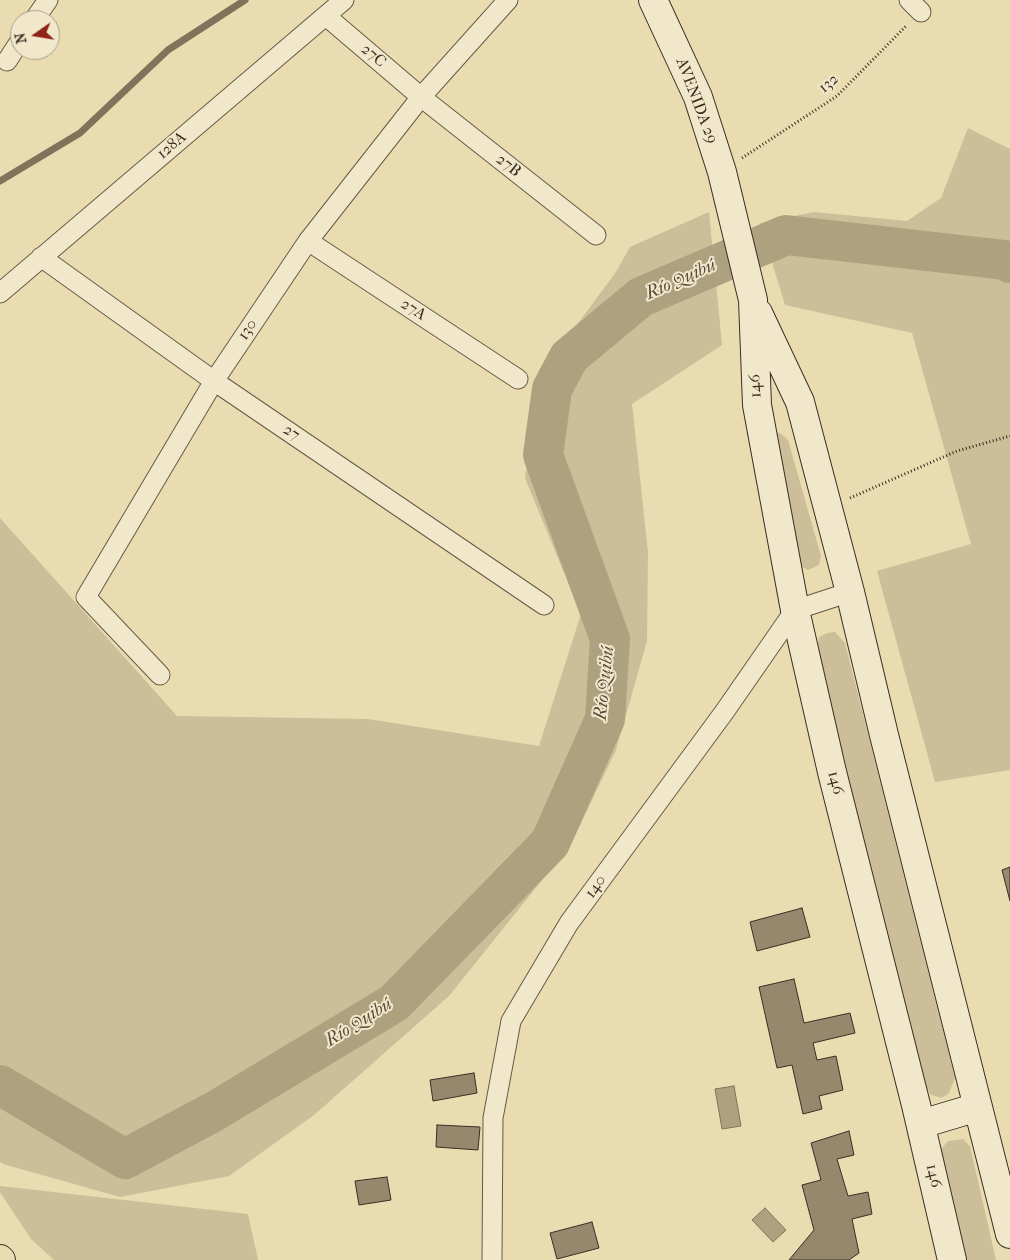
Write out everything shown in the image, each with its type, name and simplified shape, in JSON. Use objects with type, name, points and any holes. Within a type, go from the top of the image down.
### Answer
[{"type":"street","name":"128A","points":[[0,293],[344,0]]},
{"type":"street","name":"130","points":[[160,675],[86,597],[214,381],[308,241],[421,97],[508,0]]},
{"type":"street","name":"AVENIDA 29","points":[[654,0],[698,97],[722,172],[730,206]]},
{"type":"street","name":"27C","points":[[326,16],[421,97]]},
{"type":"street","points":[[7,61],[10,56]]},
{"type":"street","name":"27B","points":[[421,97],[596,236]]},
{"type":"street","name":"146","points":[[730,206],[753,300],[800,402],[850,592],[1010,1234]]},
{"type":"street","name":"27A","points":[[308,241],[518,379]]},
{"type":"street","name":"27","points":[[41,257],[214,381],[544,605]]},
{"type":"street","name":"146","points":[[753,300],[757,405],[795,610],[832,772],[921,1124],[952,1260]]},
{"type":"street","points":[[795,610],[850,592]]},
{"type":"street","name":"140","points":[[492,1260],[493,1118],[511,1021],[569,923],[725,711],[795,610]]},
{"type":"street","points":[[921,1124],[978,1107]]},
{"type":"path","name":"132","points":[[722,172],[837,96],[915,6]]},
{"type":"path","points":[[828,508],[957,451],[1010,436]]},
{"type":"shaded area","points":[[968,128],[1010,149],[1010,770],[935,782],[877,571],[971,544],[912,333],[785,305],[760,223],[814,212],[907,221],[941,198]]},
{"type":"shaded area","points":[[709,212],[722,345],[632,404],[648,552],[647,641],[616,750],[571,844],[449,996],[314,1115],[229,1176],[120,1197],[0,1162],[0,518],[177,716],[368,719],[539,746],[581,614],[525,478],[539,376],[616,272],[630,247]]},
{"type":"shaded area","points":[[771,433],[780,433],[788,440],[821,556],[819,565],[808,570],[797,564]]},
{"type":"shaded area","points":[[835,632],[845,643],[955,1078],[949,1093],[942,1098],[931,1095],[924,1085],[817,650],[819,637]]},
{"type":"shaded area","points":[[734,1086],[741,1126],[722,1129],[715,1089]]},
{"type":"shaded area","points":[[963,1139],[970,1146],[996,1260],[964,1260],[940,1159],[941,1149],[948,1141]]},
{"type":"shaded area","points":[[0,1186],[248,1214],[258,1260],[54,1260],[31,1239],[0,1192]]},
{"type":"shaded area","points":[[765,1208],[786,1230],[773,1242],[752,1220]]},
{"type":"building","points":[[1010,867],[1010,901],[1002,870]]},
{"type":"building","points":[[802,908],[810,937],[757,951],[750,922]]},
{"type":"building","points":[[794,979],[804,1023],[850,1013],[855,1033],[813,1043],[817,1060],[836,1056],[843,1090],[819,1096],[822,1109],[803,1114],[792,1065],[777,1068],[759,987]]},
{"type":"building","points":[[474,1073],[477,1093],[433,1101],[430,1080]]},
{"type":"building","points":[[437,1125],[480,1127],[478,1150],[436,1147]]},
{"type":"building","points":[[849,1131],[854,1155],[837,1159],[848,1196],[868,1192],[872,1214],[852,1219],[859,1253],[849,1260],[789,1260],[814,1230],[802,1185],[821,1180],[811,1143]]},
{"type":"building","points":[[387,1177],[391,1200],[359,1205],[355,1181]]},
{"type":"building","points":[[592,1222],[599,1248],[557,1259],[550,1233]]},
{"type":"waterway","points":[[0,181],[80,133],[168,50],[245,0]]},
{"type":"waterway","name":"Río Quibú","points":[[0,1085],[125,1159],[215,1111],[394,1003],[550,843],[605,719],[610,639],[543,455],[552,389],[569,357],[641,297],[786,235],[1005,260],[1010,263]]}]
